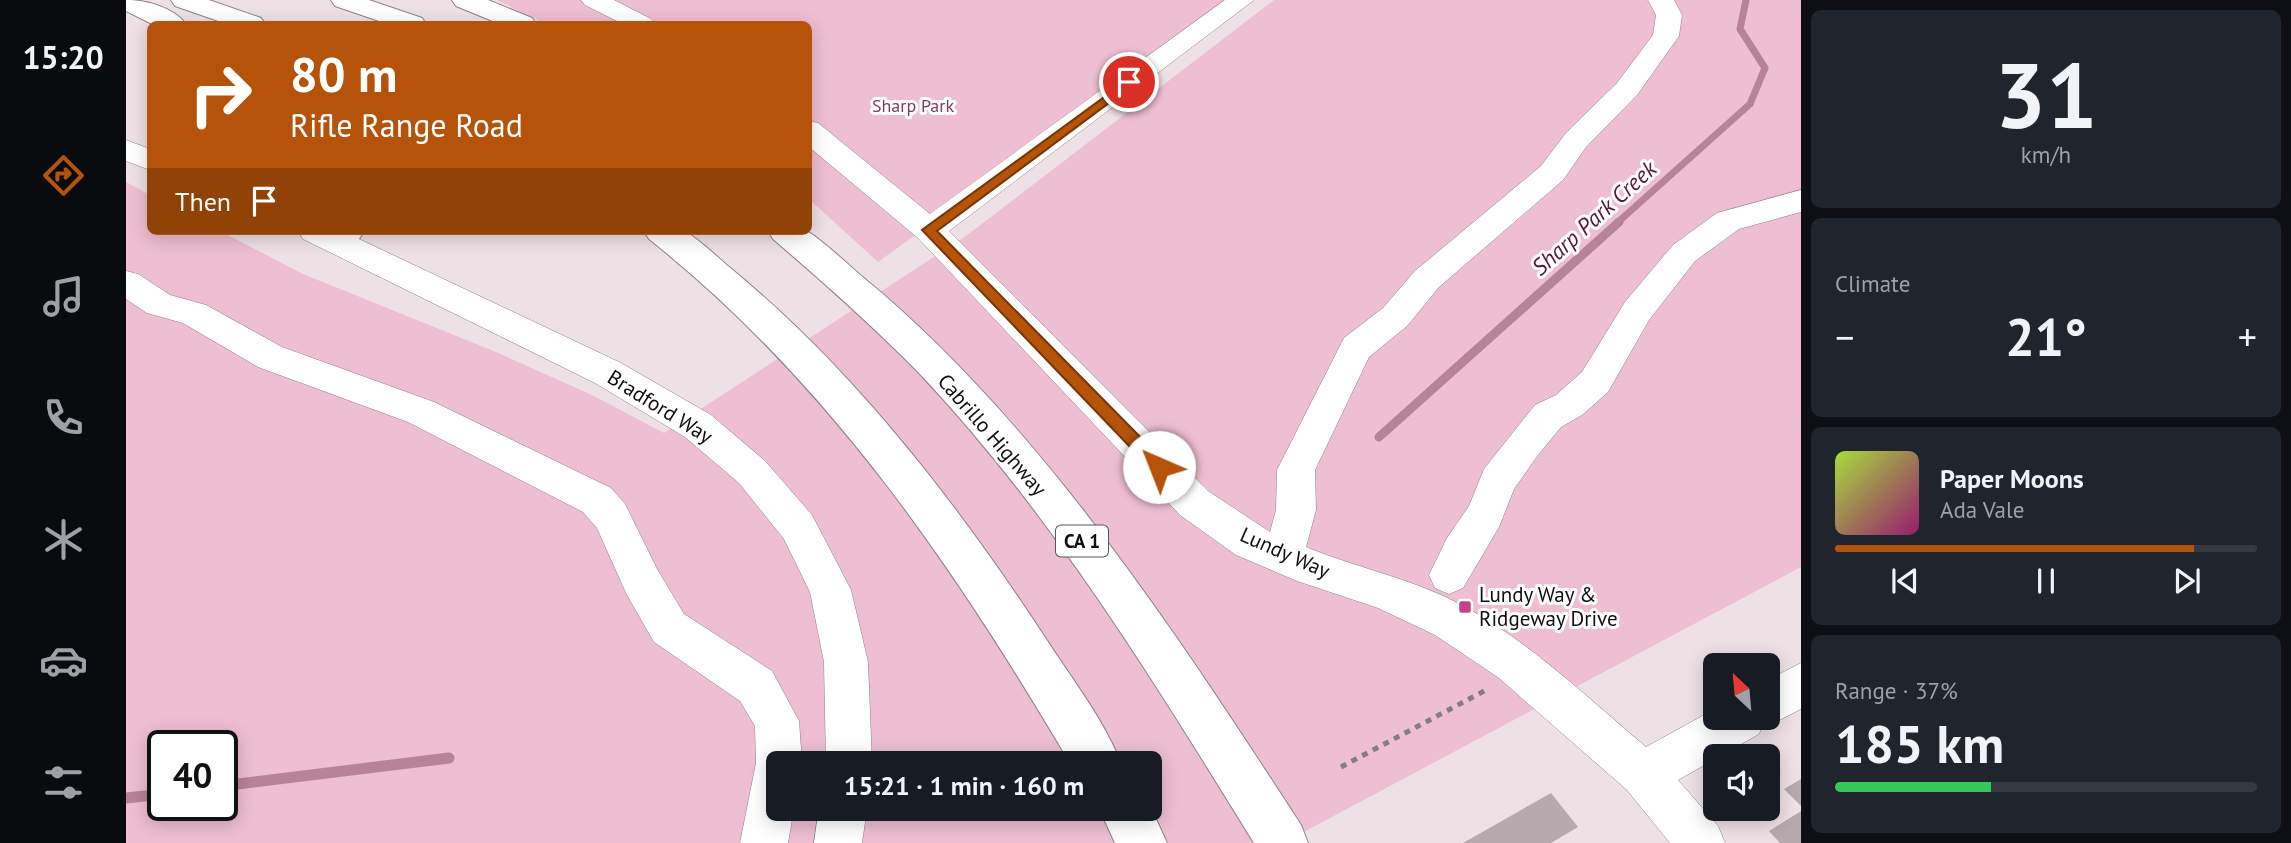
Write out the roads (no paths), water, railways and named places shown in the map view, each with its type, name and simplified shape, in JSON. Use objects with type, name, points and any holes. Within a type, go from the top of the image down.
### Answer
[{"type":"highway","points":[[126,0],[166,21]]},
{"type":"highway","points":[[184,0],[243,21]]},
{"type":"highway","points":[[344,0],[404,21]]},
{"type":"highway","points":[[465,0],[515,21]]},
{"type":"highway","points":[[666,235],[773,327],[887,454],[959,546],[1035,659],[1090,751]]},
{"type":"highway","name":"Cabrillo Highway","points":[[790,235],[837,274],[956,392],[1088,549],[1176,673],[1283,843]]},
{"type":"highway","points":[[811,235],[837,274]]},
{"type":"highway","points":[[1131,821],[1142,843]]},
{"type":"street","points":[[594,0],[636,21]]},
{"type":"street","points":[[929,230],[1241,0]]},
{"type":"street","points":[[1281,555],[1287,545],[1296,510],[1296,470],[1356,348],[1395,317],[1427,279],[1552,173],[1576,140],[1627,89],[1666,36],[1669,15],[1661,0]]},
{"type":"street","name":"Lundy Way","points":[[812,133],[929,230],[1194,503],[1250,542],[1311,568],[1387,592],[1450,621],[1514,663],[1643,774],[1701,843]]},
{"type":"street","points":[[126,150],[147,159]]},
{"type":"street","points":[[1449,576],[1461,551],[1485,515],[1505,472],[1548,416],[1569,405],[1595,382],[1625,337],[1637,311],[1684,253],[1728,221],[1801,201]]},
{"type":"street","name":"Bradford Way","points":[[333,235],[608,373],[698,426],[752,472],[798,527],[830,590],[846,662],[849,751]]},
{"type":"street","points":[[126,283],[159,304],[194,314],[270,357],[421,412],[597,500],[611,516],[642,582],[668,628],[755,686],[777,721],[779,762],[764,843]]},
{"type":"street","points":[[1780,697],[1801,685]]},
{"type":"street","points":[[1643,774],[1722,730]]},
{"type":"street","points":[[838,843],[841,821]]},
{"type":"waterway","name":"Sharp Park Creek","points":[[1617,223],[1750,104],[1765,68],[1740,29],[1746,0]]},
{"type":"waterway","name":"Sharp Park Creek","points":[[1379,437],[1619,222]]},
{"type":"waterway","name":"Sharp Park Creek","points":[[238,784],[449,758]]},
{"type":"waterway","name":"Sharp Park Creek","points":[[126,798],[147,796]]},
{"type":"place","name":"Lundy Way & Ridgeway Drive","points":[[1465,607]]},
{"type":"park label","name":"Sharp Park","points":[[913,106]]}]
